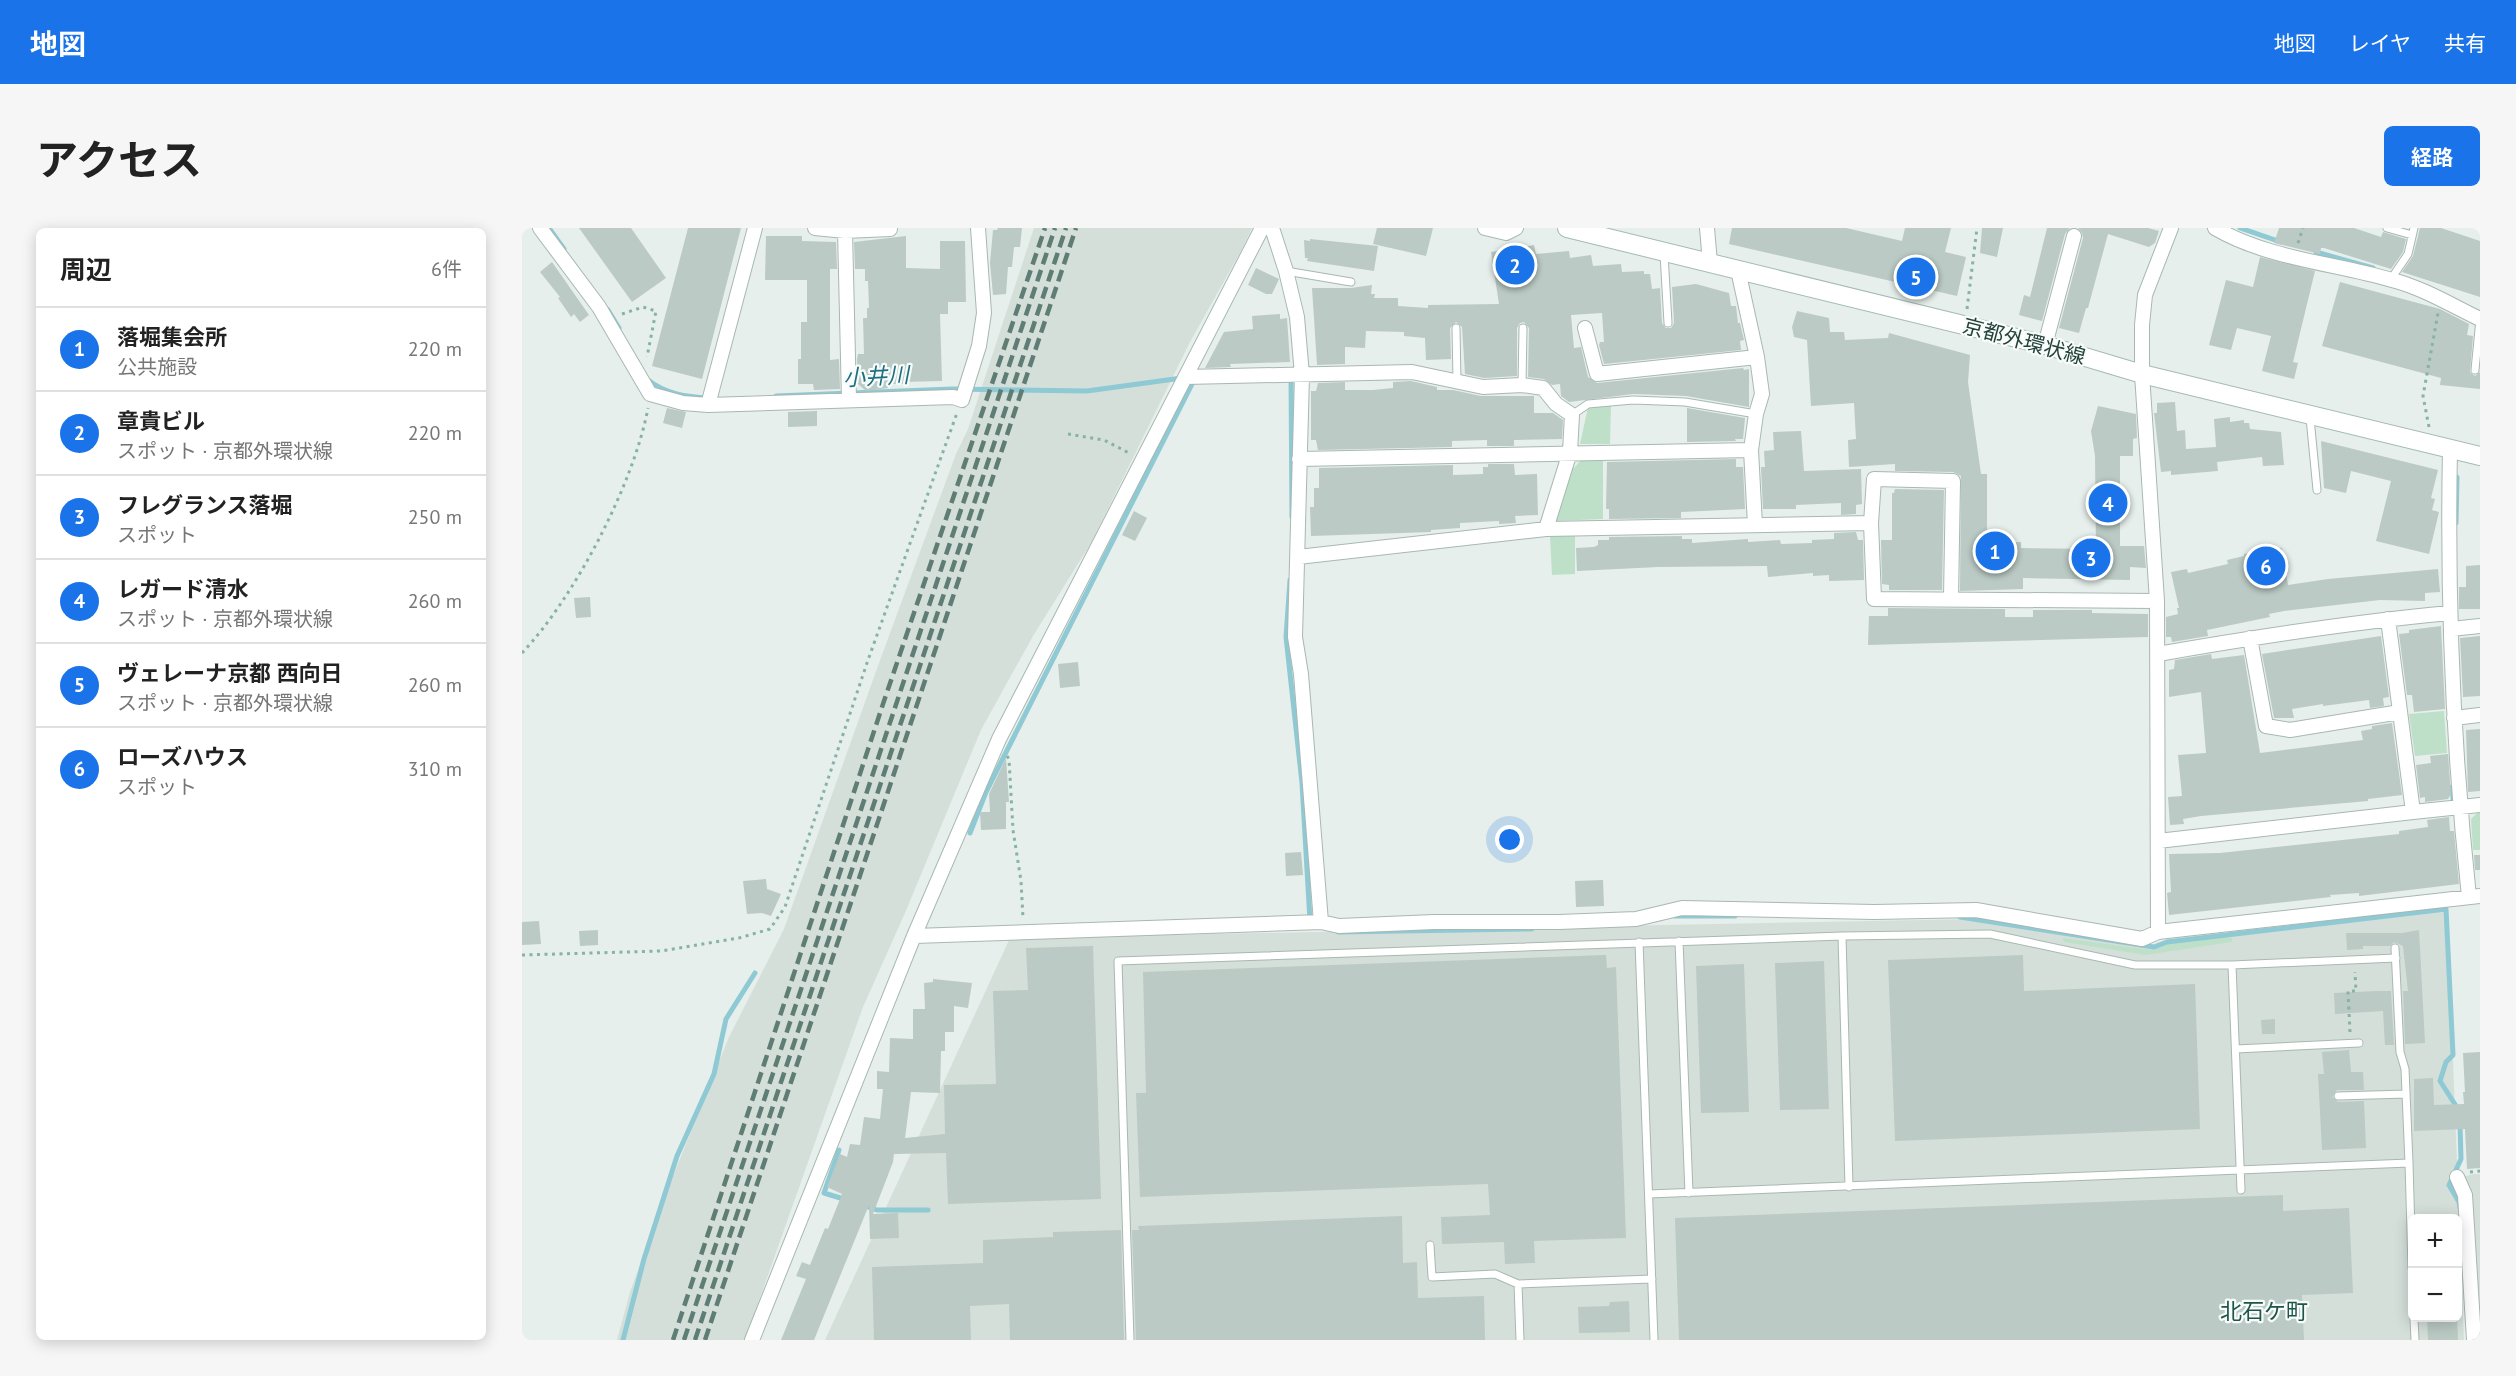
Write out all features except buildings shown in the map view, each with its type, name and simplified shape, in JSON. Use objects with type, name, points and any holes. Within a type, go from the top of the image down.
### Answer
[{"type":"main road","name":"京都外環状線","points":[[1567,228],[2045,345],[2142,374],[2480,456]]},
{"type":"street","points":[[540,228],[599,307],[650,394],[683,403],[708,405],[953,397],[962,400],[978,346],[984,313],[978,228]]},
{"type":"street","points":[[708,405],[755,228]]},
{"type":"street","points":[[815,228],[845,231],[890,229]]},
{"type":"street","points":[[752,1340],[914,936],[996,744],[1262,228]]},
{"type":"street","points":[[1272,228],[1286,271],[1297,317],[1302,375],[1295,637],[1301,674],[1321,922]]},
{"type":"street","points":[[1485,228],[1506,233],[1516,228]]},
{"type":"street","points":[[1707,228],[1710,263]]},
{"type":"street","points":[[2158,932],[2157,601],[2142,374],[2145,295],[2171,228]]},
{"type":"street","points":[[2215,228],[2229,236],[2260,247],[2391,279],[2418,288],[2480,319]]},
{"type":"street","points":[[845,231],[849,400]]},
{"type":"street","points":[[2045,345],[2074,236]]},
{"type":"street","points":[[1738,270],[1757,357],[1762,394],[1756,414],[1751,450],[1755,525]]},
{"type":"street","points":[[1585,327],[1597,374],[1757,357]]},
{"type":"street","points":[[1185,377],[1412,372],[1484,387],[1522,385],[1543,388],[1556,404],[1572,415],[1570,452],[1546,530]]},
{"type":"street","points":[[914,936],[1321,922],[1339,926],[1434,922],[1559,922],[1636,919],[1682,908],[1875,912],[1976,910],[2142,939],[2158,932],[2475,896],[2459,808],[2450,613],[2450,449]]},
{"type":"street","points":[[1299,459],[1751,450]]},
{"type":"street","points":[[1951,598],[1953,481],[1874,478],[1871,523],[1874,599],[2157,601]]},
{"type":"street","points":[[1298,557],[1546,530],[1871,523]]},
{"type":"street","points":[[2158,654],[2250,638],[2450,613]]},
{"type":"street","points":[[2388,619],[2414,812]]},
{"type":"street","points":[[2451,629],[2480,626]]},
{"type":"street","points":[[2250,638],[2266,726],[2290,730],[2400,712]]},
{"type":"street","points":[[2454,718],[2480,715]]},
{"type":"street","points":[[2158,841],[2480,805]]},
{"type":"street","points":[[2457,1177],[2465,1195],[2473,1288],[2474,1340]]},
{"type":"lane","points":[[2387,228],[2413,231],[2408,254],[2391,279]]},
{"type":"lane","points":[[1664,253],[1668,323]]},
{"type":"lane","points":[[1286,271],[1351,282]]},
{"type":"lane","points":[[2475,370],[2480,319]]},
{"type":"lane","points":[[1456,328],[1457,381]]},
{"type":"lane","points":[[1522,385],[1523,328]]},
{"type":"lane","points":[[1572,415],[1588,404],[1633,400],[1685,402],[1756,414]]},
{"type":"lane","points":[[2310,415],[2317,490]]},
{"type":"lane","points":[[1130,1340],[1118,961],[1639,942],[1990,934],[2135,965],[2232,965],[2396,958]]},
{"type":"lane","points":[[1842,936],[1849,1187]]},
{"type":"lane","points":[[1678,941],[1689,1193]]},
{"type":"lane","points":[[1639,942],[1654,1340]]},
{"type":"lane","points":[[2396,948],[2400,1052],[2405,1069],[2410,1214]]},
{"type":"lane","points":[[2232,965],[2241,1190]]},
{"type":"lane","points":[[2236,1048],[2359,1043]]},
{"type":"lane","points":[[2338,1096],[2406,1094]]},
{"type":"lane","points":[[1649,1194],[2409,1163]]},
{"type":"lane","points":[[1430,1245],[1432,1277],[1495,1274],[1518,1284],[1652,1279]]},
{"type":"lane","points":[[1518,1284],[1520,1340]]},
{"type":"lane","points":[[2414,1322],[2415,1340]]},
{"type":"path","points":[[1965,326],[1977,228]]},
{"type":"path","points":[[2298,243],[2302,228]]},
{"type":"path","points":[[2430,431],[2423,396],[2440,299]]},
{"type":"path","points":[[620,315],[643,307],[656,311],[646,364]]},
{"type":"path","points":[[522,653],[584,566],[638,449],[650,394]]},
{"type":"path","points":[[522,955],[661,951],[739,938],[770,929],[786,907],[868,660],[962,400]]},
{"type":"path","points":[[1068,434],[1104,440],[1142,460]]},
{"type":"path","points":[[996,744],[1010,759],[1013,830],[1023,896],[1021,932]]},
{"type":"path","points":[[2350,1043],[2348,991],[2356,991],[2355,960]]},
{"type":"shaded area","points":[[1034,228],[1252,228],[1190,342],[1091,543],[1033,636],[981,730],[905,913],[863,1007],[745,1340],[617,1340],[630,1292],[661,1206],[729,1037],[784,929],[879,663],[956,454],[968,429]]},
{"type":"shaded area","points":[[2447,910],[2459,1214],[2408,1214],[2408,1322],[2462,1322],[2462,1289],[2464,1340],[825,1340],[1010,938],[1974,919],[2151,948],[2181,939]]},
{"type":"shaded area","points":[[2480,1174],[2480,1340],[2462,1177]]},
{"type":"green space","points":[[1611,406],[1610,444],[1580,444],[1588,407]]},
{"type":"green space","points":[[1603,459],[1603,519],[1555,521],[1573,469],[1581,460]]},
{"type":"green space","points":[[1575,535],[1575,574],[1552,575],[1550,536]]},
{"type":"green space","points":[[2444,711],[2447,753],[2415,756],[2409,714]]},
{"type":"green space","points":[[2480,810],[2480,850],[2473,850],[2471,819]]},
{"type":"green space","points":[[2063,938],[2151,950],[2170,943],[2232,938],[2232,942],[2145,955],[2064,942]]},
{"type":"waterway","name":"小井川","points":[[549,228],[564,249]]},
{"type":"waterway","points":[[2240,228],[2281,242]]},
{"type":"waterway","points":[[2316,252],[2373,268]]},
{"type":"waterway","name":"小井川","points":[[608,310],[619,328]]},
{"type":"waterway","points":[[1291,376],[1292,517]]},
{"type":"waterway","name":"小井川","points":[[776,396],[952,389],[1087,391],[1182,378]]},
{"type":"waterway","points":[[970,833],[986,792],[1195,378]]},
{"type":"waterway","name":"小井川","points":[[648,380],[662,389],[677,394],[709,398]]},
{"type":"waterway","points":[[2456,523],[2457,477]]},
{"type":"waterway","points":[[1290,580],[1286,637],[1302,783],[1310,921]]},
{"type":"waterway","points":[[2452,787],[2454,808]]},
{"type":"waterway","points":[[1960,917],[2154,947],[2167,942],[2446,909],[2453,1055],[2446,1062],[2440,1081],[2458,1109]]},
{"type":"waterway","points":[[1675,916],[1735,916]]},
{"type":"waterway","points":[[1338,932],[1532,929]]},
{"type":"waterway","points":[[623,1340],[644,1259],[677,1156],[714,1074],[726,1019],[755,973]]},
{"type":"waterway","points":[[2460,1124],[2461,1159],[2449,1185],[2460,1208]]},
{"type":"waterway","points":[[839,1150],[824,1193],[847,1200]]},
{"type":"waterway","points":[[862,1205],[877,1210],[928,1210]]},
{"type":"railway","points":[[673,1340],[884,701],[1045,228]]},
{"type":"railway","points":[[684,1340],[1055,228]]},
{"type":"railway","points":[[695,1340],[1066,228]]},
{"type":"railway","points":[[705,1340],[1076,228]]},
{"type":"place","name":"章貴ビル","points":[[1515,265]]},
{"type":"place","name":"ヴェレーナ京都 西向日","points":[[1916,277]]},
{"type":"place","name":"レガード清水","points":[[2108,503]]},
{"type":"place","name":"落堀集会所","points":[[1995,551]]},
{"type":"place","name":"フレグランス落堀","points":[[2091,558]]},
{"type":"place","name":"ローズハウス","points":[[2266,566]]},
{"type":"district","name":"北石ケ町","points":[[2264,1311]]}]
